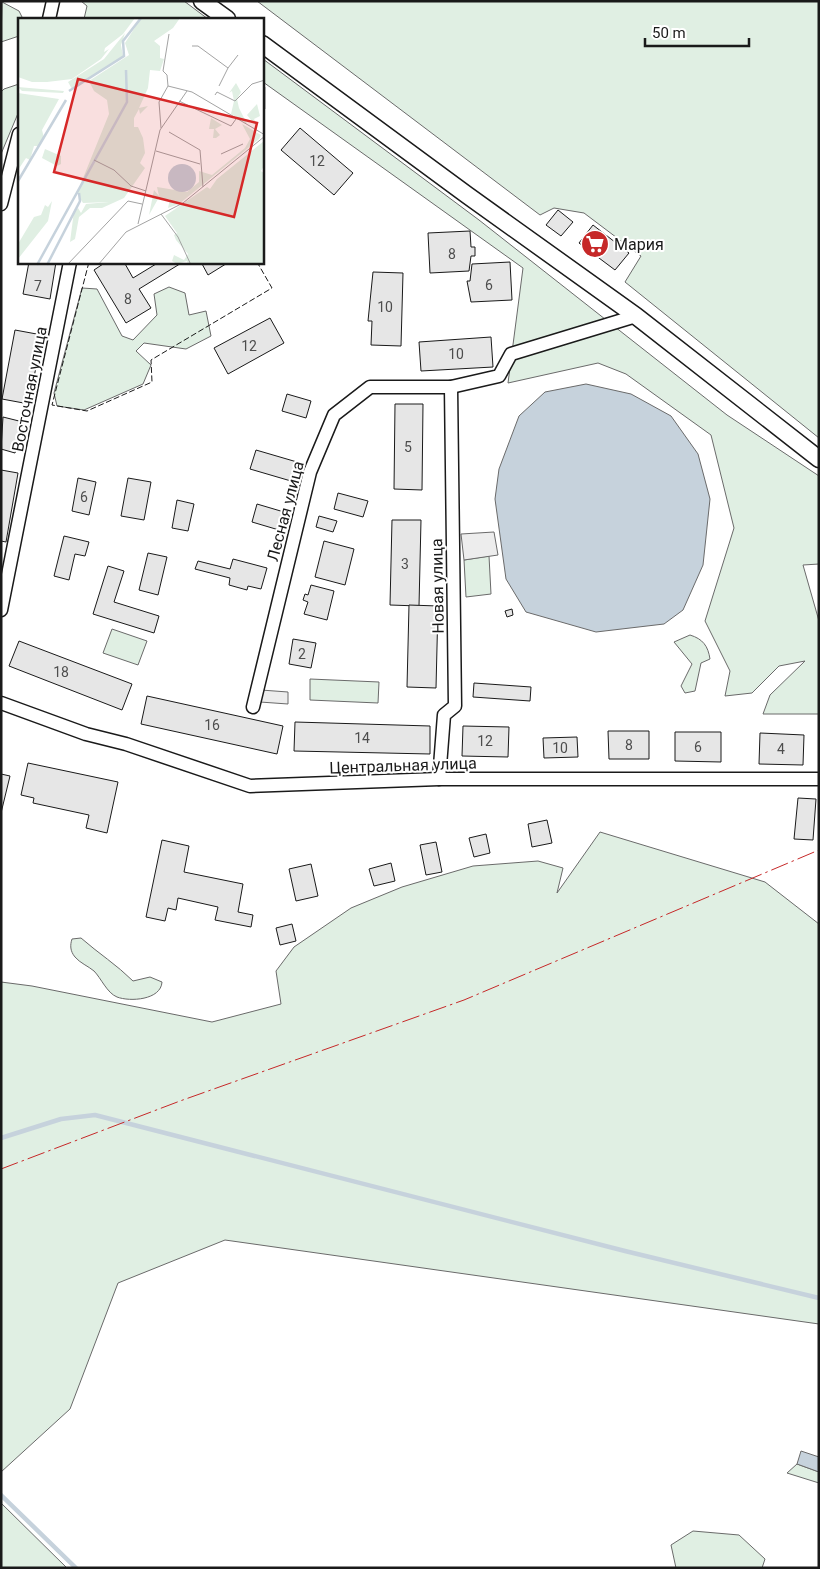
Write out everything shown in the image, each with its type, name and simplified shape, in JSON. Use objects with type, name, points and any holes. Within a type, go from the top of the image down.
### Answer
[{"type":"street","points":[[49,18],[54,1]]},
{"type":"street","points":[[202,1],[226,18]]},
{"type":"street","points":[[264,45],[467,195],[636,316],[819,459]]},
{"type":"street","points":[[1,204],[12,190],[18,142]]},
{"type":"street","name":"Восточная улица","points":[[1,610],[70,264]]},
{"type":"street","name":"Лесная улица","points":[[253,707],[310,472],[334,415],[370,387],[451,387],[499,376],[510,354],[636,316]]},
{"type":"street","name":"Новая улица","points":[[439,779],[444,715],[455,706],[451,387]]},
{"type":"street","name":"Центральная улица","points":[[1,703],[86,734],[126,744],[250,786],[439,779],[819,779]]},
{"type":"green space","points":[[81,1],[184,1],[207,18],[84,18],[87,6]]},
{"type":"green space","points":[[257,1],[819,1],[819,438],[625,282],[641,256],[584,213],[554,208],[540,215]]},
{"type":"green space","points":[[2,2],[19,11],[22,18],[18,18],[18,36],[1,42]]},
{"type":"green space","points":[[264,60],[479,220],[727,415],[819,476],[819,564],[803,565],[819,621],[819,714],[763,714],[770,695],[805,661],[779,666],[752,693],[725,696],[730,671],[705,621],[734,528],[711,435],[626,374],[598,363],[508,383],[523,268],[264,83]]},
{"type":"green space","points":[[18,84],[18,113],[1,154],[1,92],[4,89]]},
{"type":"green space","points":[[169,287],[185,293],[189,315],[206,311],[211,336],[186,349],[144,343],[136,351],[151,365],[143,384],[84,410],[57,406],[54,393],[82,288],[97,289],[122,336],[133,340],[157,315],[154,294]]},
{"type":"green space","points":[[489,556],[491,594],[466,597],[464,560]]},
{"type":"green space","points":[[112,629],[147,641],[138,665],[103,653]]},
{"type":"green space","points":[[690,635],[704,644],[710,659],[701,663],[695,691],[685,693],[681,686],[692,664],[674,642]]},
{"type":"green space","points":[[310,679],[379,682],[378,703],[310,700]]},
{"type":"green space","points":[[600,832],[765,882],[819,924],[819,1324],[225,1240],[118,1283],[70,1409],[1,1472],[1,982],[32,986],[212,1022],[281,1004],[276,971],[294,947],[351,908],[402,887],[473,866],[538,861],[563,868],[557,893]]},
{"type":"green space","points":[[81,938],[133,981],[150,977],[162,982],[160,988],[156,993],[144,998],[123,999],[113,995],[94,971],[73,955],[71,948],[72,939]]},
{"type":"green space","points":[[797,1464],[819,1472],[819,1483],[787,1473]]},
{"type":"green space","points":[[1,1503],[67,1568],[1,1568]]},
{"type":"green space","points":[[693,1531],[739,1535],[765,1559],[762,1568],[676,1568],[671,1545]]},
{"type":"shaded area","points":[[586,384],[631,394],[671,416],[698,454],[710,499],[703,565],[683,610],[664,624],[596,632],[526,612],[506,579],[495,499],[499,469],[519,416],[545,392]]},
{"type":"shaded area","points":[[494,532],[498,555],[464,560],[461,534]]},
{"type":"shaded area","points":[[261,690],[288,692],[288,704],[260,702]]},
{"type":"shaded area","points":[[801,1451],[819,1457],[819,1472],[797,1464]]},
{"type":"building","points":[[300,128],[353,173],[334,195],[281,150]]},
{"type":"building","points":[[558,210],[573,222],[561,236],[546,225]]},
{"type":"building","points":[[593,225],[629,253],[615,270],[579,243]]},
{"type":"building","points":[[470,231],[471,247],[475,247],[475,256],[471,256],[469,271],[430,273],[428,233]]},
{"type":"building","points":[[510,262],[512,300],[471,302],[467,281],[470,281],[472,264]]},
{"type":"building","points":[[29,264],[56,264],[50,299],[23,294]]},
{"type":"building","points":[[103,264],[125,264],[133,278],[156,264],[180,264],[139,289],[151,308],[126,323],[94,270]]},
{"type":"building","points":[[202,264],[226,264],[208,275]]},
{"type":"building","points":[[373,272],[403,273],[401,346],[371,345],[372,321],[368,321]]},
{"type":"building","points":[[270,318],[284,343],[228,374],[214,348]]},
{"type":"building","points":[[15,330],[42,335],[29,404],[2,399]]},
{"type":"building","points":[[491,337],[493,367],[421,371],[419,342]]},
{"type":"building","points":[[287,394],[311,401],[306,418],[282,411]]},
{"type":"building","points":[[395,404],[423,404],[422,490],[394,489]]},
{"type":"building","points":[[3,417],[23,422],[15,453],[1,449]]},
{"type":"building","points":[[256,450],[297,462],[291,481],[250,469]]},
{"type":"building","points":[[1,470],[18,473],[6,542],[1,541]]},
{"type":"building","points":[[78,478],[96,482],[89,515],[72,511]]},
{"type":"building","points":[[128,478],[151,482],[144,520],[121,516]]},
{"type":"building","points":[[338,493],[368,501],[363,517],[334,509]]},
{"type":"building","points":[[177,500],[194,504],[188,531],[172,528]]},
{"type":"building","points":[[257,504],[284,512],[279,530],[252,522]]},
{"type":"building","points":[[319,516],[337,521],[333,532],[316,527]]},
{"type":"building","points":[[392,520],[421,520],[419,606],[390,605]]},
{"type":"building","points":[[64,536],[89,542],[85,556],[75,554],[69,580],[54,576]]},
{"type":"building","points":[[324,541],[354,549],[345,585],[315,577]]},
{"type":"building","points":[[148,553],[167,557],[158,595],[139,590]]},
{"type":"building","points":[[233,559],[267,568],[261,589],[248,586],[247,590],[229,585],[230,578],[195,569],[198,561],[230,569]]},
{"type":"building","points":[[108,566],[124,571],[114,602],[159,616],[154,633],[93,614]]},
{"type":"building","points":[[311,585],[334,591],[327,620],[304,614],[308,602],[303,600],[305,594],[308,595]]},
{"type":"building","points":[[409,605],[438,606],[436,688],[407,687]]},
{"type":"building","points":[[512,609],[513,615],[507,617],[505,611]]},
{"type":"building","points":[[293,639],[316,643],[311,668],[289,664]]},
{"type":"building","points":[[19,641],[132,684],[122,710],[9,666]]},
{"type":"building","points":[[474,683],[531,687],[530,701],[473,697]]},
{"type":"building","points":[[147,696],[283,726],[277,754],[141,724]]},
{"type":"building","points":[[295,722],[430,726],[430,754],[294,751]]},
{"type":"building","points":[[463,726],[509,727],[508,757],[462,756]]},
{"type":"building","points":[[608,731],[649,731],[649,759],[609,759]]},
{"type":"building","points":[[675,732],[721,732],[721,762],[675,761]]},
{"type":"building","points":[[760,733],[804,735],[803,765],[759,764]]},
{"type":"building","points":[[577,737],[578,757],[544,758],[543,738]]},
{"type":"building","points":[[28,763],[118,782],[107,833],[86,828],[89,815],[33,803],[34,798],[21,795]]},
{"type":"building","points":[[1,774],[10,776],[1,813]]},
{"type":"building","points":[[798,798],[816,799],[813,840],[794,839]]},
{"type":"building","points":[[547,820],[552,843],[532,847],[528,824]]},
{"type":"building","points":[[486,834],[490,853],[474,857],[469,838]]},
{"type":"building","points":[[162,840],[189,846],[184,872],[243,884],[238,912],[253,915],[251,927],[215,920],[218,907],[178,898],[176,910],[168,908],[165,921],[146,917]]},
{"type":"building","points":[[436,842],[442,872],[426,875],[420,845]]},
{"type":"building","points":[[391,863],[395,881],[374,886],[369,869]]},
{"type":"building","points":[[311,864],[318,896],[296,901],[289,869]]},
{"type":"building","points":[[292,924],[296,941],[280,945],[276,928]]},
{"type":"waterway","points":[[1,1138],[61,1119],[95,1115],[625,1251],[819,1298]]},
{"type":"waterway","points":[[1,1495],[76,1568]]},
{"type":"fence","points":[[88,264],[52,405],[87,411],[152,382],[151,360],[272,288],[258,264]]},
{"type":"power","points":[[1,1169],[180,1101],[464,1000],[819,850]]},
{"type":"place","name":"Мария","points":[[595,244]]}]
